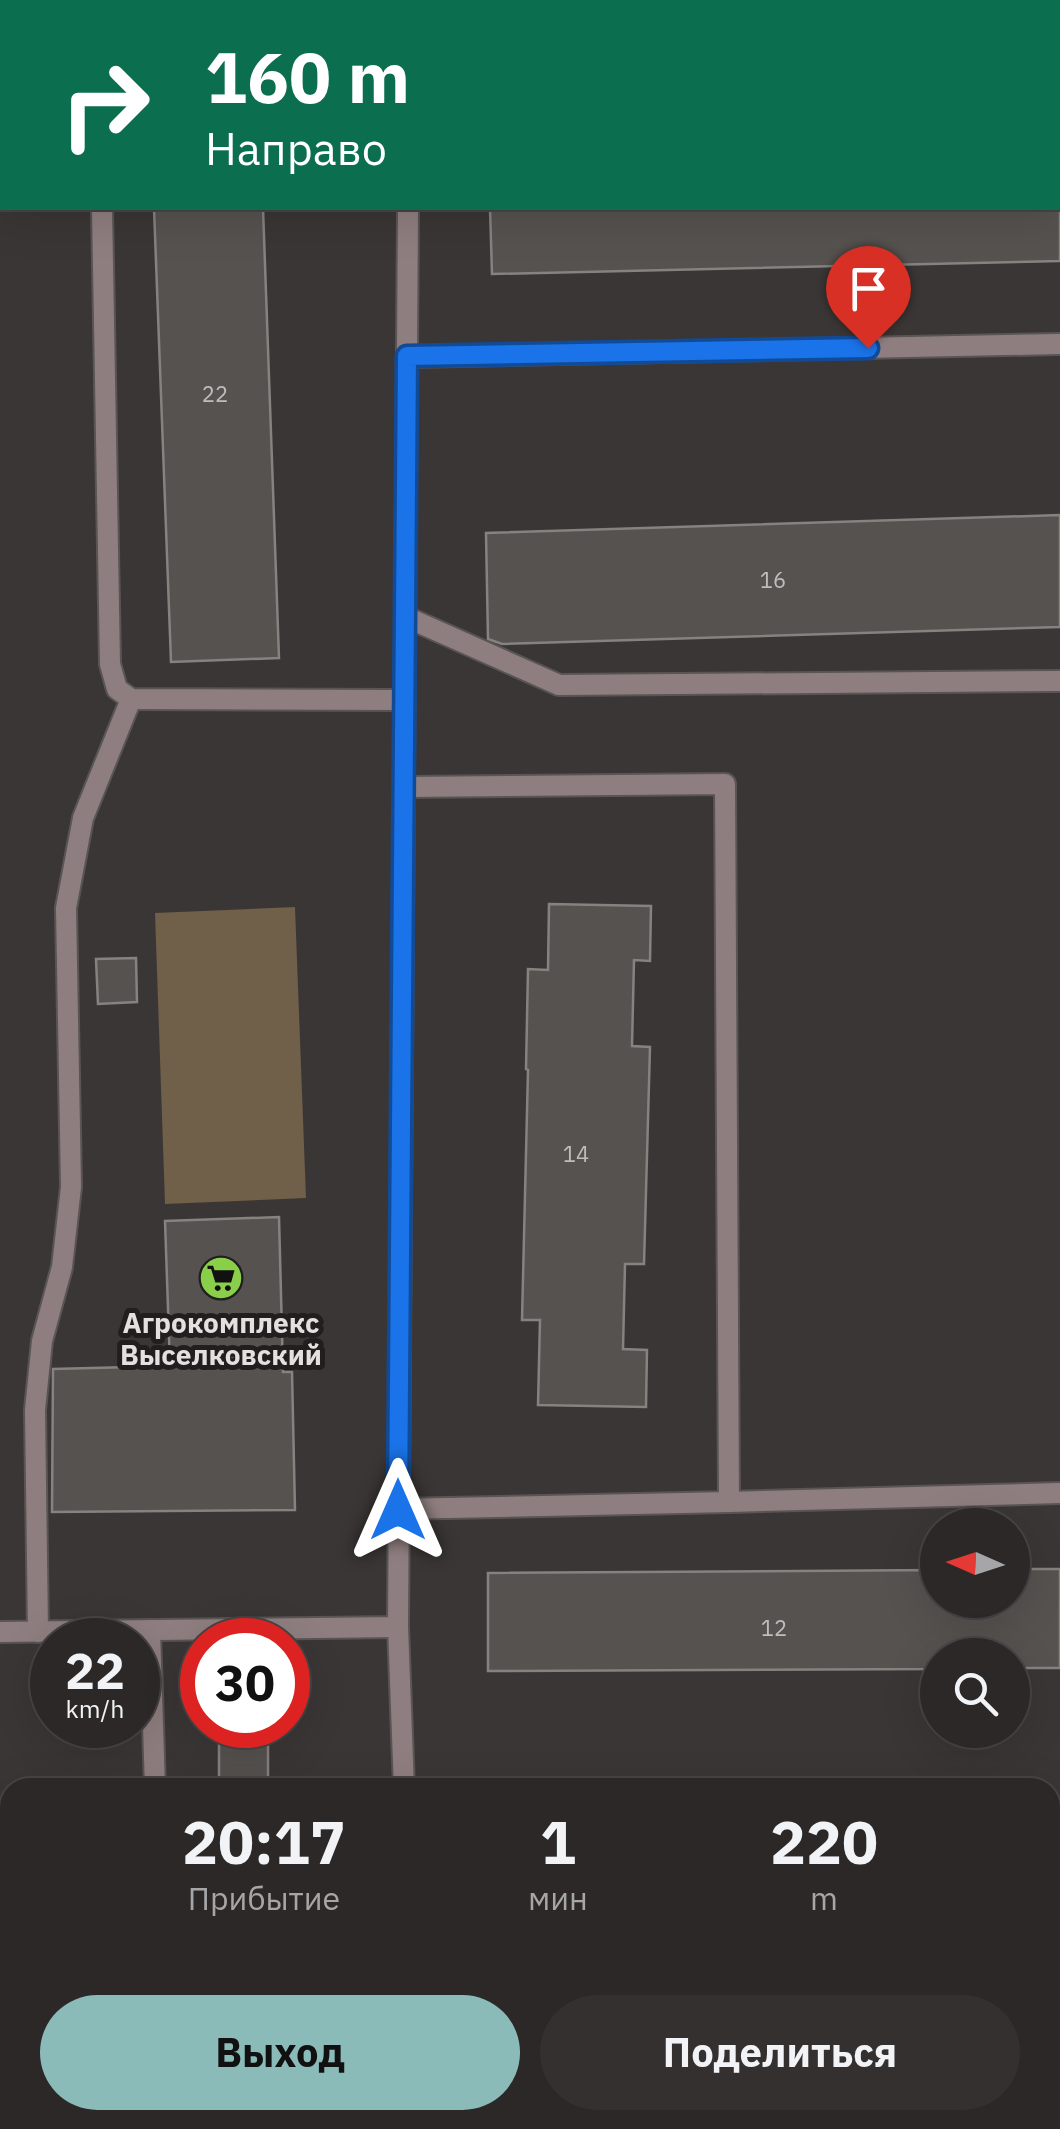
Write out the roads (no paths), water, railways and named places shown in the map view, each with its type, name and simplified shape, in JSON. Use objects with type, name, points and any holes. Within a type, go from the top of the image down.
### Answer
[{"type":"street","points":[[102,210],[110,664],[117,689],[130,698],[404,700]]},
{"type":"street","points":[[404,1778],[398,1510],[408,210]]},
{"type":"street","points":[[407,356],[1060,344]]},
{"type":"street","points":[[406,617],[559,685],[1060,680]]},
{"type":"street","points":[[38,1618],[35,1410],[42,1340],[62,1267],[71,1187],[66,908],[83,818],[130,698]]},
{"type":"street","points":[[404,787],[725,784],[729,1502]]},
{"type":"street","points":[[398,1510],[1060,1493]]},
{"type":"street","points":[[160,1630],[398,1626]]},
{"type":"street","points":[[0,1632],[30,1632]]},
{"type":"street","points":[[154,1748],[155,1778]]},
{"type":"place","name":"Агрокомплекс Выселковский","points":[[221,1278]]}]
